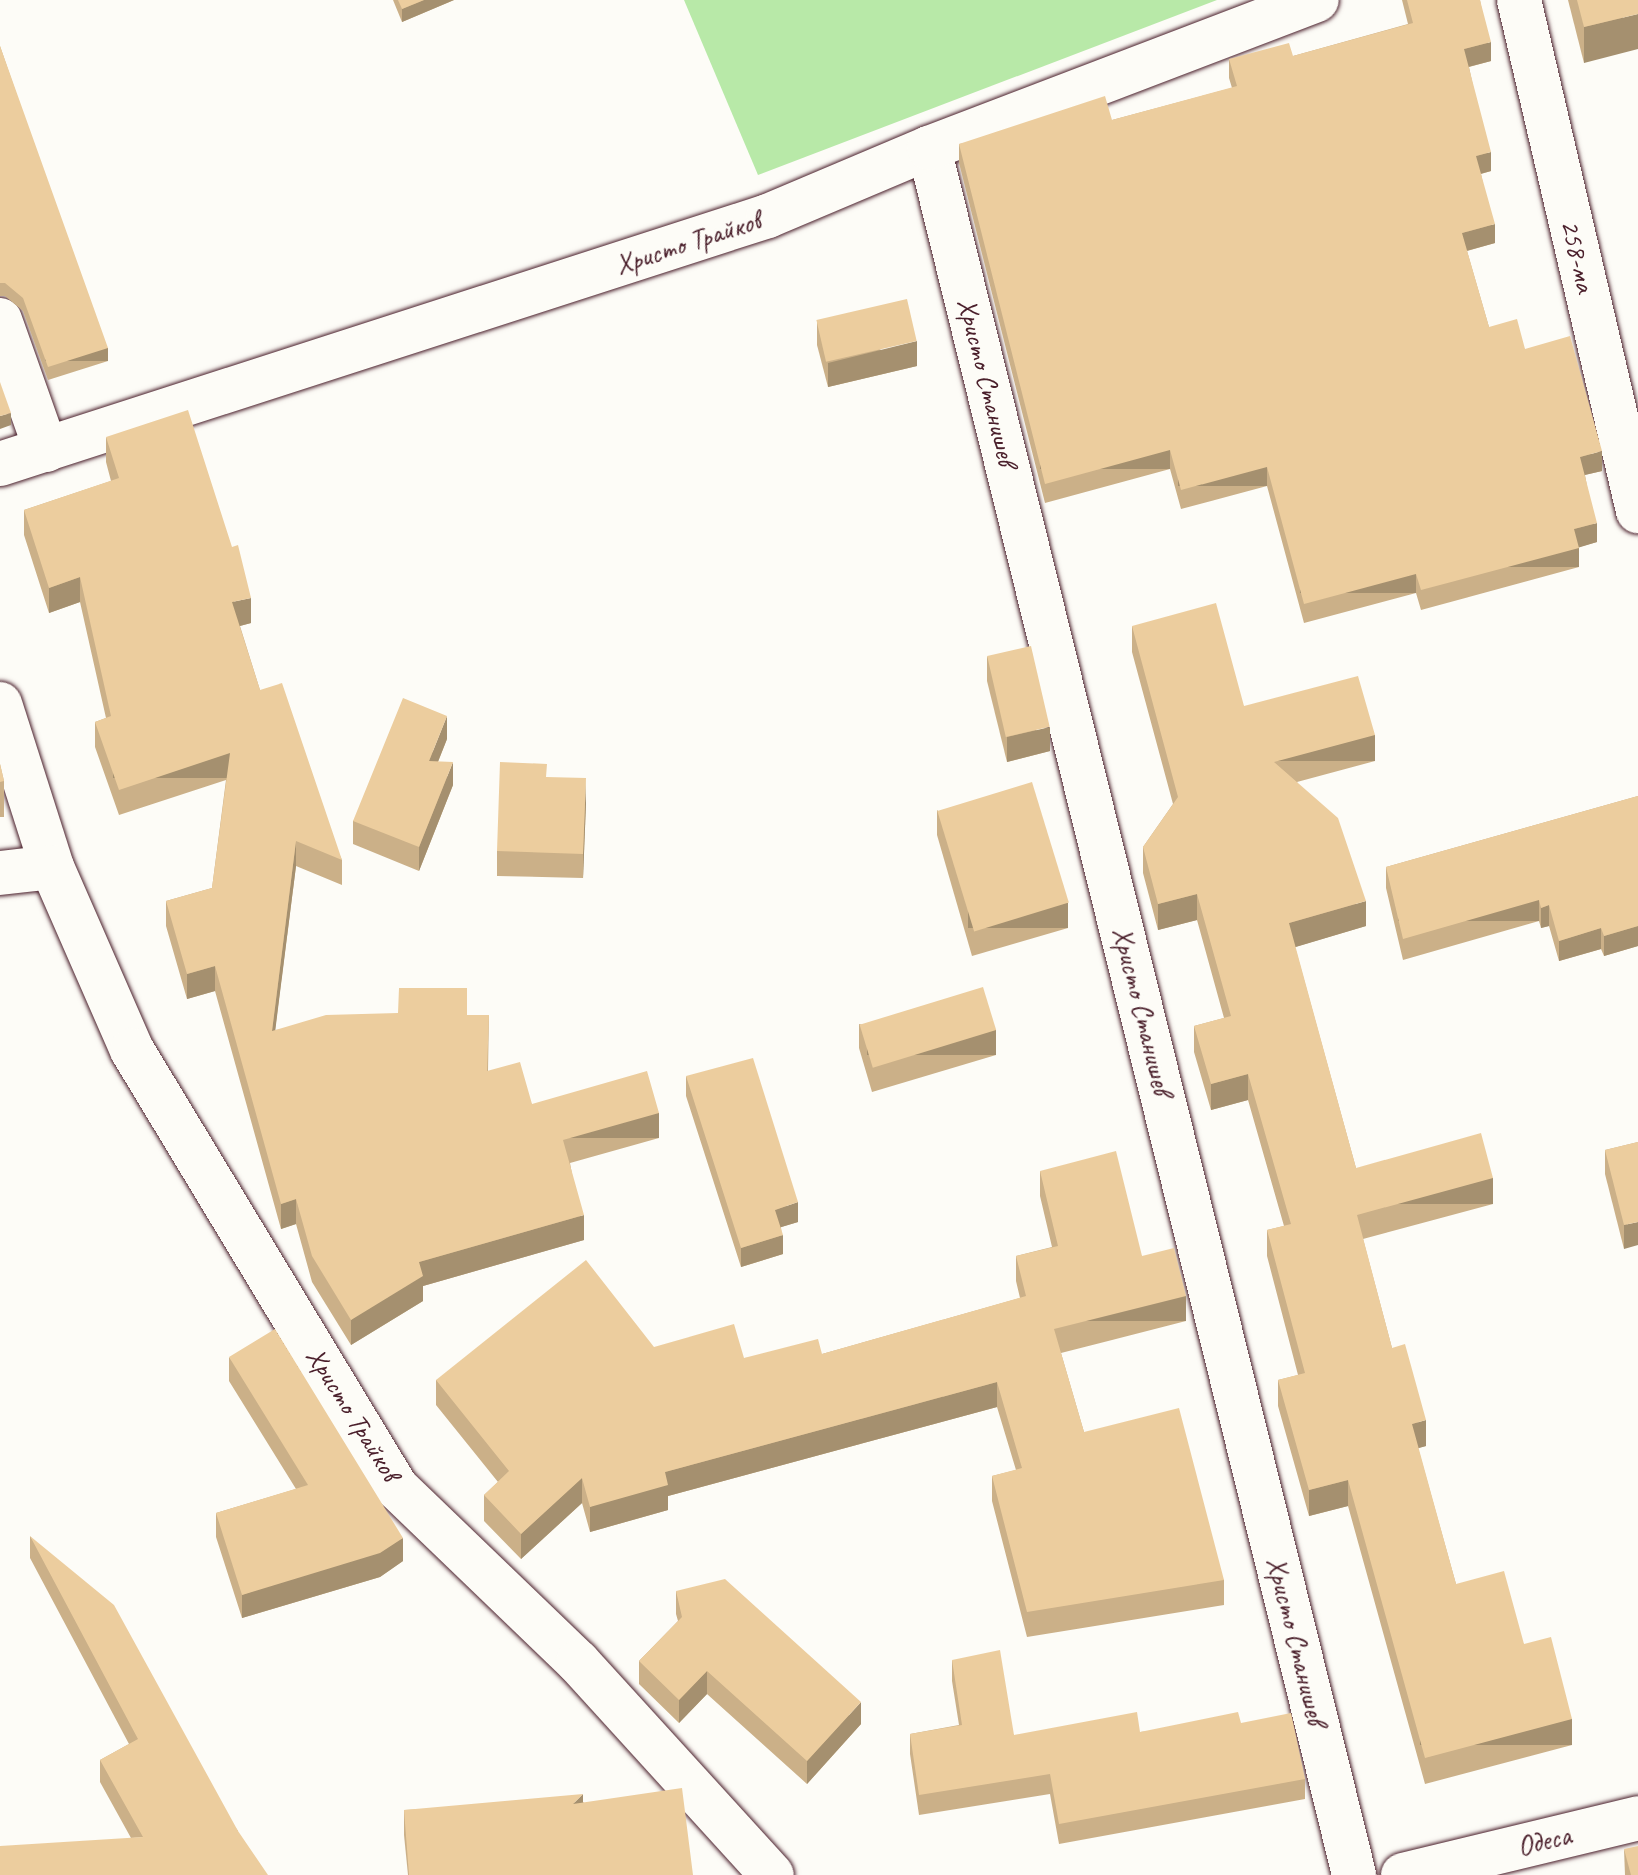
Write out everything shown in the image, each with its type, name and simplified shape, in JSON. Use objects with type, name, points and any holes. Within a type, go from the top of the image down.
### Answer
[{"type":"street","name":"Христо Трайков","points":[[0,464],[768,216],[929,148],[1317,0]]},
{"type":"street","name":"258-ма","points":[[1519,0],[1638,511]]},
{"type":"street","name":"Христо Станишев","points":[[929,148],[1354,1875]]},
{"type":"street","points":[[0,320],[46,450]]},
{"type":"street","name":"Христо Трайков","points":[[0,704],[52,867],[132,1050],[396,1487],[578,1662],[772,1875]]},
{"type":"street","points":[[0,873],[52,867]]},
{"type":"street","name":"Одеса","points":[[1403,1875],[1638,1818]]},
{"type":"green space","points":[[684,0],[1217,0],[758,175]]},
{"type":"building","points":[[398,0],[424,0],[402,9]]},
{"type":"building","points":[[1407,0],[1480,0],[1491,42],[1464,49],[1491,152],[1476,156],[1495,224],[1462,233],[1489,327],[1517,319],[1525,349],[1570,336],[1602,451],[1580,457],[1597,523],[1574,529],[1579,548],[1421,590],[1416,574],[1304,604],[1267,467],[1181,490],[1170,450],[1045,484],[959,144],[1105,96],[1112,120],[1237,86],[1229,59],[1289,43],[1293,56],[1413,23]]},
{"type":"building","points":[[1577,0],[1638,0],[1638,14],[1584,27]]},
{"type":"building","points":[[0,46],[108,348],[48,367],[23,298],[5,283],[0,283]]},
{"type":"building","points":[[907,299],[917,341],[826,362],[816,320]]},
{"type":"building","points":[[0,382],[11,413],[0,416]]},
{"type":"building","points":[[188,410],[232,547],[238,545],[251,598],[232,602],[260,690],[282,683],[342,860],[296,841],[272,1031],[326,1015],[398,1013],[399,988],[467,988],[467,1015],[489,1015],[487,1071],[520,1062],[532,1104],[647,1071],[659,1113],[563,1140],[584,1215],[419,1262],[423,1276],[351,1320],[312,1256],[296,1199],[281,1204],[215,966],[187,974],[166,901],[212,888],[230,753],[119,790],[95,722],[111,716],[80,577],[49,588],[24,510],[119,478],[106,437]]},
{"type":"building","points":[[1216,603],[1244,706],[1358,676],[1375,735],[1274,762],[1338,818],[1366,901],[1289,923],[1356,1168],[1481,1133],[1493,1178],[1357,1215],[1392,1348],[1405,1344],[1426,1420],[1412,1424],[1456,1584],[1504,1571],[1524,1644],[1551,1637],[1572,1719],[1425,1758],[1348,1480],[1309,1490],[1278,1380],[1305,1373],[1267,1230],[1291,1224],[1248,1074],[1211,1084],[1194,1026],[1231,1016],[1197,894],[1158,904],[1143,847],[1178,797],[1132,626]]},
{"type":"building","points":[[1031,646],[1050,727],[1006,737],[987,656]]},
{"type":"building","points":[[403,698],[447,716],[429,761],[453,762],[419,847],[353,821]]},
{"type":"building","points":[[500,762],[547,764],[546,777],[586,778],[583,854],[497,851]]},
{"type":"building","points":[[1032,782],[1069,902],[974,931],[937,811]]},
{"type":"building","points":[[1638,796],[1638,926],[1604,936],[1601,928],[1559,941],[1549,905],[1541,908],[1539,900],[1403,939],[1386,867]]},
{"type":"building","points":[[983,987],[996,1030],[873,1068],[860,1025]]},
{"type":"building","points":[[753,1058],[798,1202],[775,1210],[783,1235],[741,1248],[686,1076]]},
{"type":"building","points":[[1638,1142],[1638,1222],[1624,1225],[1605,1150]]},
{"type":"building","points":[[1116,1151],[1142,1256],[1174,1248],[1186,1296],[1054,1329],[1084,1432],[1179,1408],[1224,1580],[1027,1612],[992,1476],[1022,1468],[997,1382],[665,1472],[668,1485],[590,1507],[582,1478],[521,1534],[484,1495],[509,1471],[436,1380],[586,1260],[654,1347],[734,1324],[744,1358],[818,1339],[822,1354],[1026,1296],[1016,1256],[1058,1246],[1040,1171]]},
{"type":"building","points":[[275,1329],[403,1538],[380,1553],[242,1595],[216,1513],[308,1485],[229,1357]]},
{"type":"building","points":[[30,1536],[114,1605],[238,1831],[268,1875],[0,1875],[0,1846],[143,1837],[100,1760],[138,1739]]},
{"type":"building","points":[[725,1579],[861,1702],[807,1761],[707,1671],[679,1700],[639,1661],[682,1617],[676,1591]]},
{"type":"building","points":[[1000,1650],[1014,1735],[1137,1712],[1140,1732],[1238,1712],[1241,1723],[1291,1713],[1305,1779],[1059,1824],[1050,1774],[919,1795],[910,1734],[962,1725],[952,1660]]},
{"type":"building","points":[[682,1788],[693,1875],[409,1875],[404,1810],[583,1794],[573,1804]]},
{"type":"building","points":[[1638,1846],[1638,1875],[1631,1875],[1624,1849]]}]
